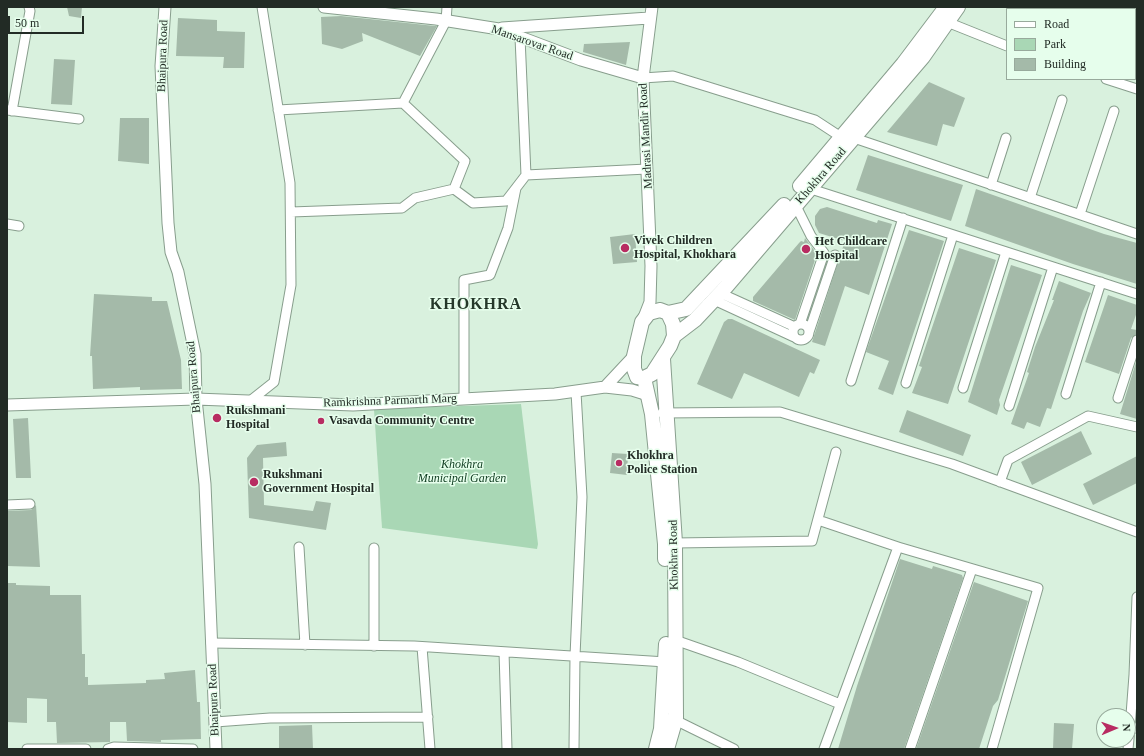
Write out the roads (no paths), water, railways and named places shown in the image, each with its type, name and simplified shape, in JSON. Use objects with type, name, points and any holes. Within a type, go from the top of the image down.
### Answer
[{"type":"main road","name":"Khokhra Road","points":[[674,336],[695,320],[717,297],[796,206],[946,7]]},
{"type":"main road","name":"Khokhra Road","points":[[642,322],[649,313],[686,309],[923,57],[958,7]]},
{"type":"main road","points":[[642,322],[634,356],[634,369],[637,377],[644,378],[652,374],[663,359],[674,336],[673,324],[664,312]]},
{"type":"main road","name":"Khokhra Road","points":[[663,359],[675,543],[675,640],[668,749]]},
{"type":"main road","name":"Khokhra Road","points":[[644,378],[652,414],[665,544],[666,662],[669,717],[656,749]]},
{"type":"street","points":[[30,7],[9,110],[80,119]]},
{"type":"street","name":"Bhaipura Road","points":[[165,7],[161,66],[168,224],[171,252],[178,272],[195,354],[196,399],[205,484],[216,749]]},
{"type":"street","points":[[250,401],[274,382],[291,285],[290,183],[262,7]]},
{"type":"street","name":"Mansarovar Road","points":[[324,7],[446,21],[499,29],[581,60],[643,78]]},
{"type":"street","points":[[403,103],[446,21],[447,7]]},
{"type":"street","points":[[499,29],[651,12]]},
{"type":"street","name":"Madrasi Mandir Road","points":[[651,12],[643,78],[651,266]]},
{"type":"street","points":[[947,22],[1006,46]]},
{"type":"street","points":[[291,212],[402,208],[415,198],[454,189],[473,203],[506,201],[526,175],[520,37]]},
{"type":"street","points":[[643,78],[673,76],[815,120],[848,138],[991,184],[1137,234]]},
{"type":"street","points":[[1109,80],[1137,89]]},
{"type":"street","points":[[1030,198],[1062,100]]},
{"type":"street","points":[[278,110],[403,103],[465,161],[454,189]]},
{"type":"street","points":[[1080,214],[1114,111]]},
{"type":"street","points":[[991,184],[1006,138]]},
{"type":"street","points":[[526,175],[647,169]]},
{"type":"street","points":[[464,399],[464,280],[490,275],[508,228],[516,188]]},
{"type":"street","points":[[810,189],[1137,294]]},
{"type":"street","points":[[794,337],[792,333],[797,325],[824,253],[812,236],[796,206]]},
{"type":"street","points":[[851,381],[903,218]]},
{"type":"street","points":[[7,224],[19,226]]},
{"type":"street","points":[[906,383],[953,235]]},
{"type":"street","points":[[963,388],[1006,252]]},
{"type":"street","points":[[717,297],[799,341],[805,340],[810,332],[835,255]]},
{"type":"street","points":[[651,266],[664,312]]},
{"type":"street","points":[[642,322],[650,302],[651,266]]},
{"type":"street","points":[[1009,406],[1053,267]]},
{"type":"street","points":[[1066,394],[1101,282]]},
{"type":"street","points":[[717,297],[797,325],[807,326],[810,332]]},
{"type":"street","points":[[1118,398],[1137,340]]},
{"type":"street","points":[[605,387],[634,356]]},
{"type":"street","name":"Ramkrishna Parmarth Marg","points":[[7,405],[196,399],[353,405],[576,392],[605,387],[632,390],[648,395]]},
{"type":"street","points":[[574,749],[575,656],[582,497],[576,392]]},
{"type":"street","points":[[652,414],[780,412],[952,464],[1137,532]]},
{"type":"street","points":[[1000,482],[1008,460],[1088,416],[1137,427]]},
{"type":"street","points":[[675,543],[812,541],[836,452]]},
{"type":"street","points":[[7,505],[30,504]]},
{"type":"street","points":[[818,520],[898,547],[1038,588],[992,749]]},
{"type":"street","points":[[299,547],[305,645]]},
{"type":"street","points":[[824,749],[898,547]]},
{"type":"street","points":[[374,548],[374,646]]},
{"type":"street","points":[[910,749],[972,569]]},
{"type":"street","points":[[1134,708],[1137,597]]},
{"type":"street","points":[[675,640],[738,662],[840,704]]},
{"type":"street","points":[[211,643],[422,647],[666,662]]},
{"type":"street","points":[[422,647],[430,749]]},
{"type":"street","points":[[504,652],[507,749]]},
{"type":"street","points":[[215,722],[270,718],[428,717]]},
{"type":"street","points":[[669,717],[734,749]]},
{"type":"street","points":[[108,749],[114,747],[193,749]]},
{"type":"street","points":[[27,749],[86,749]]},
{"type":"place","name":"Vivek Children Hospital, Khokhara","points":[[625,248]]},
{"type":"place","name":"Het Childcare Hospital","points":[[806,249]]},
{"type":"place","name":"Rukshmani Hospital","points":[[217,418]]},
{"type":"place","name":"Vasavda Community Centre","points":[[321,421]]},
{"type":"place","name":"Khokhra Police Station","points":[[619,463]]},
{"type":"place","name":"Rukshmani Government Hospital","points":[[254,482]]},
{"type":"district","name":"KHOKHRA","points":[[476,305]]},
{"type":"park label","name":"Khokhra Municipal Garden","points":[[462,472]]}]
